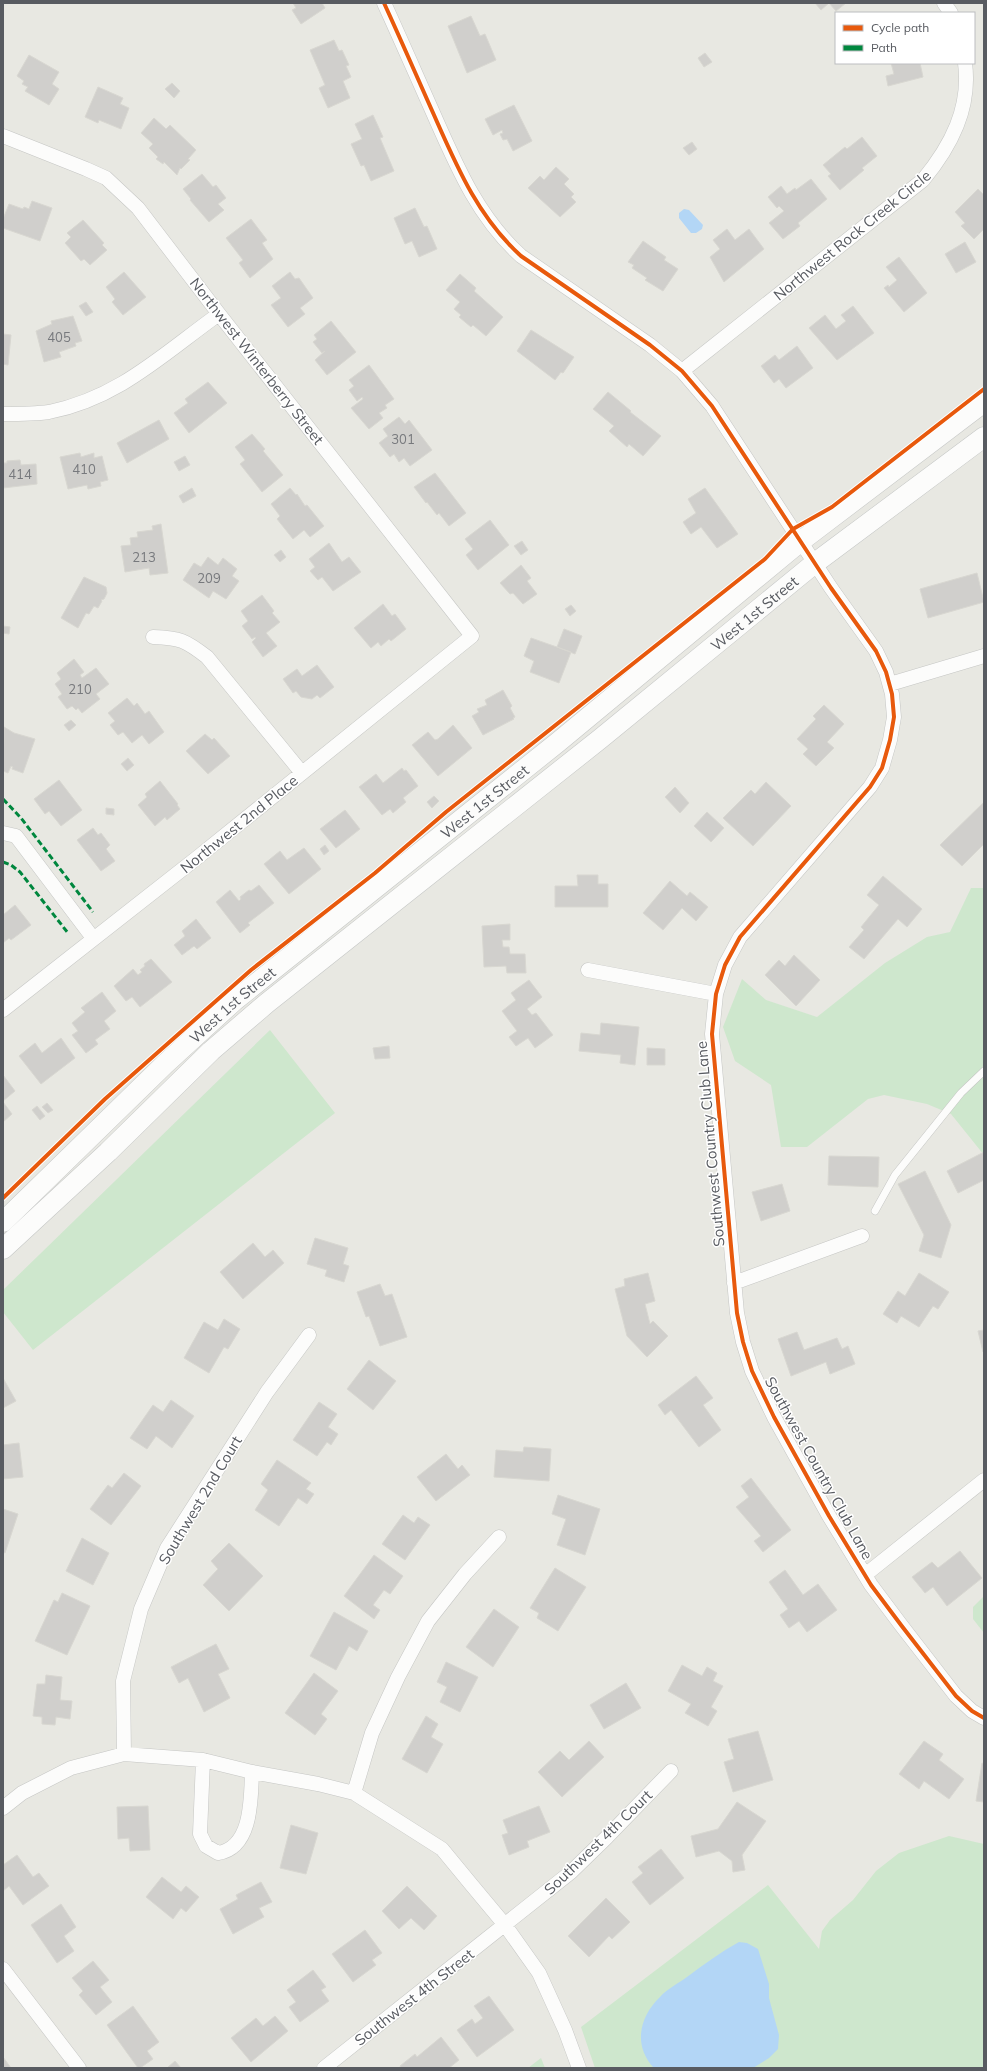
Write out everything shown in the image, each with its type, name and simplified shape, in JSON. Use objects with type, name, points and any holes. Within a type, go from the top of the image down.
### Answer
[{"type":"main road","name":"West 1st Street","points":[[3,1249],[108,1152],[210,1051],[267,1003],[600,739],[808,552],[984,402]]},
{"type":"main road","name":"West 1st Street","points":[[3,1222],[165,1064],[234,1001],[557,743],[808,552],[984,437]]},
{"type":"street","name":"Southwest Country Club Lane","points":[[384,3],[459,171],[478,205],[504,240],[522,256],[650,345],[682,371],[712,406],[808,552],[876,651],[886,672],[892,694],[894,717],[890,740],[882,768],[870,787],[740,937],[724,965],[716,994],[712,1034],[734,1283],[740,1328],[752,1371],[774,1417],[829,1516],[865,1575],[896,1619],[956,1696],[972,1711],[984,1718]]},
{"type":"street","points":[[944,3],[950,12]]},
{"type":"street","name":"Northwest Rock Creek Circle","points":[[682,371],[923,180],[941,159],[956,132],[964,103],[965,64]]},
{"type":"street","name":"Northwest Winterberry Street","points":[[3,136],[86,168],[106,178],[138,208],[219,314],[472,636]]},
{"type":"street","points":[[3,414],[48,412],[94,398],[140,374],[219,314]]},
{"type":"street","name":"Northwest 2nd Place","points":[[3,1010],[198,857],[472,636]]},
{"type":"street","points":[[153,637],[176,638],[193,646],[207,657],[302,773]]},
{"type":"street","points":[[890,684],[984,656]]},
{"type":"street","points":[[3,833],[16,836],[93,938]]},
{"type":"street","points":[[588,970],[716,994]]},
{"type":"street","points":[[734,1283],[862,1236]]},
{"type":"street","name":"Southwest 2nd Court","points":[[124,1754],[123,1681],[141,1609],[167,1548],[259,1404],[309,1334]]},
{"type":"street","points":[[865,1575],[984,1480]]},
{"type":"street","points":[[354,1794],[372,1733],[398,1677],[428,1621],[464,1574],[499,1537]]},
{"type":"street","points":[[3,1808],[22,1793],[71,1768],[124,1754],[203,1760],[252,1772],[318,1784],[354,1794],[442,1849],[505,1925],[539,1974],[565,2030],[579,2068]]},
{"type":"street","points":[[203,1760],[200,1834],[206,1846],[218,1853],[228,1852],[236,1846],[244,1832],[249,1806],[252,1772]]},
{"type":"street","name":"Southwest 4th Court","points":[[505,1925],[571,1872],[671,1771]]},
{"type":"street","name":"Southwest 4th Street","points":[[324,2068],[505,1925]]},
{"type":"street","points":[[3,1969],[79,2068]]},
{"type":"lane","points":[[876,1211],[895,1175],[961,1093],[984,1071]]},
{"type":"green space","points":[[971,888],[984,888],[984,1155],[951,1114],[927,1104],[884,1095],[868,1099],[807,1147],[781,1147],[771,1085],[735,1061],[723,1027],[742,979],[766,1000],[817,1017],[885,963],[927,937],[950,932]]},
{"type":"green space","points":[[270,1030],[335,1113],[33,1350],[3,1312],[3,1290]]},
{"type":"green space","points":[[984,1596],[984,1633],[973,1619],[973,1607]]},
{"type":"green space","points":[[949,1836],[984,1844],[984,2068],[595,2068],[581,2027],[768,1885],[819,1949],[822,1931],[830,1920],[853,1900],[876,1871],[899,1853]]},
{"type":"green space","points":[[541,2058],[545,2068],[528,2068]]},
{"type":"water","points":[[684,209],[689,210],[703,225],[702,229],[696,233],[691,233],[679,218],[679,213]]},
{"type":"water","points":[[739,1942],[747,1943],[758,1949],[769,1984],[769,1998],[779,2035],[778,2049],[769,2058],[753,2068],[654,2068],[647,2059],[641,2041],[643,2022],[647,2013],[663,1994],[713,1958]]},
{"type":"building","points":[[293,3],[322,3],[325,8],[301,24],[292,10],[296,8]]},
{"type":"building","points":[[815,3],[829,3],[821,10]]},
{"type":"building","points":[[829,3],[846,3],[836,11]]},
{"type":"building","points":[[471,16],[480,36],[485,34],[496,60],[467,73],[448,26]]},
{"type":"building","points":[[334,40],[339,51],[342,50],[349,65],[346,66],[351,77],[343,81],[350,98],[328,108],[319,88],[325,85],[310,50]]},
{"type":"building","points":[[705,53],[712,62],[704,67],[698,58]]},
{"type":"building","points":[[29,55],[59,72],[52,84],[59,89],[49,105],[25,91],[28,87],[22,84],[24,81],[17,76]]},
{"type":"building","points":[[891,64],[920,64],[923,77],[888,86],[886,76],[894,74]]},
{"type":"building","points":[[172,83],[180,91],[174,98],[165,89]]},
{"type":"building","points":[[98,87],[123,98],[120,104],[129,108],[121,129],[99,120],[98,123],[85,117]]},
{"type":"building","points":[[514,105],[532,141],[513,151],[507,139],[503,140],[500,134],[503,133],[502,130],[493,135],[485,119]]},
{"type":"building","points":[[373,115],[383,137],[380,138],[394,171],[371,181],[364,165],[361,166],[351,144],[362,139],[355,124]]},
{"type":"building","points":[[154,118],[166,129],[170,125],[196,150],[188,159],[190,160],[181,169],[180,168],[177,175],[164,162],[163,164],[156,159],[158,157],[149,148],[153,144],[141,133]]},
{"type":"building","points":[[862,137],[877,156],[862,168],[864,170],[840,190],[828,176],[831,174],[823,165],[845,147],[847,149]]},
{"type":"building","points":[[692,142],[697,149],[689,155],[683,148]]},
{"type":"building","points":[[556,167],[569,179],[564,184],[574,194],[571,197],[576,202],[560,217],[528,188],[540,176],[544,180]]},
{"type":"building","points":[[202,174],[213,187],[216,185],[226,198],[218,204],[224,210],[209,222],[190,200],[191,199],[183,189]]},
{"type":"building","points":[[811,179],[827,199],[798,223],[800,226],[783,239],[769,223],[784,211],[779,206],[777,208],[768,197],[781,186],[787,194],[795,188],[796,190]]},
{"type":"building","points":[[978,189],[984,195],[984,229],[974,239],[961,226],[965,223],[955,212]]},
{"type":"building","points":[[32,201],[52,208],[40,241],[3,228],[3,219],[9,204],[23,209],[24,207],[29,209]]},
{"type":"building","points":[[415,208],[424,227],[427,226],[437,249],[419,257],[412,241],[405,244],[394,218]]},
{"type":"building","points":[[251,219],[267,240],[262,243],[273,259],[250,278],[239,263],[243,260],[226,238]]},
{"type":"building","points":[[83,220],[104,243],[102,245],[107,250],[90,265],[84,259],[81,261],[65,243],[71,237],[67,233]]},
{"type":"building","points":[[727,229],[735,240],[749,229],[764,249],[724,282],[710,257],[720,249],[713,240]]},
{"type":"building","points":[[643,241],[666,257],[664,260],[678,269],[663,291],[645,280],[647,278],[632,268],[634,265],[628,262]]},
{"type":"building","points":[[965,242],[976,262],[956,273],[945,254]]},
{"type":"building","points":[[899,257],[927,293],[904,312],[884,288],[888,285],[889,287],[897,280],[886,267]]},
{"type":"building","points":[[124,272],[146,297],[123,315],[112,302],[115,299],[106,287]]},
{"type":"building","points":[[290,272],[295,279],[299,278],[313,298],[300,308],[305,314],[288,327],[271,305],[281,298],[272,286]]},
{"type":"building","points":[[460,274],[476,288],[474,291],[503,317],[486,336],[473,325],[471,327],[459,317],[461,315],[454,309],[460,302],[446,290]]},
{"type":"building","points":[[86,302],[93,312],[86,316],[79,306]]},
{"type":"building","points":[[853,306],[874,333],[837,360],[809,328],[825,315],[836,329],[846,321],[841,315]]},
{"type":"building","points":[[73,316],[82,341],[75,343],[76,346],[59,352],[61,357],[44,362],[36,331],[52,324],[51,321]]},
{"type":"building","points":[[331,321],[356,352],[327,375],[315,360],[325,351],[322,353],[313,342],[317,339],[314,335]]},
{"type":"building","points":[[531,330],[574,357],[563,373],[561,372],[555,380],[517,351]]},
{"type":"building","points":[[3,334],[11,335],[8,365],[3,364]]},
{"type":"building","points":[[797,346],[813,368],[786,388],[779,379],[774,383],[761,366],[775,355],[779,360]]},
{"type":"building","points":[[369,365],[394,399],[385,405],[387,408],[379,413],[383,418],[369,429],[351,408],[363,399],[362,397],[357,401],[349,390],[354,386],[349,380]]},
{"type":"building","points":[[208,382],[227,403],[189,433],[174,413],[188,403],[185,399]]},
{"type":"building","points":[[608,392],[631,411],[630,412],[661,436],[643,456],[629,444],[627,447],[609,431],[614,426],[593,409]]},
{"type":"building","points":[[399,417],[405,424],[409,420],[432,450],[410,466],[404,458],[399,462],[394,454],[390,457],[379,443],[388,436],[383,429]]},
{"type":"building","points":[[159,420],[169,439],[127,463],[117,443]]},
{"type":"building","points":[[252,434],[265,449],[263,451],[283,475],[262,492],[240,464],[245,460],[235,447]]},
{"type":"building","points":[[80,453],[81,457],[94,453],[94,458],[102,456],[108,480],[100,482],[101,486],[88,489],[87,485],[68,489],[60,457]]},
{"type":"building","points":[[185,456],[190,465],[179,471],[174,462]]},
{"type":"building","points":[[20,460],[21,465],[36,464],[37,484],[3,488],[3,463],[7,463],[7,461]]},
{"type":"building","points":[[435,473],[466,513],[449,526],[439,513],[437,515],[427,502],[426,503],[414,487]]},
{"type":"building","points":[[192,488],[196,496],[183,503],[179,496]]},
{"type":"building","points":[[290,488],[296,495],[297,494],[305,506],[307,505],[324,526],[310,537],[304,530],[293,539],[277,519],[280,516],[271,504]]},
{"type":"building","points":[[705,488],[738,534],[717,548],[701,527],[691,534],[683,522],[696,513],[688,499]]},
{"type":"building","points":[[490,520],[509,545],[478,570],[466,555],[473,549],[465,539]]},
{"type":"building","points":[[161,524],[168,573],[150,575],[149,568],[125,572],[121,546],[131,545],[130,538],[138,537],[137,532],[153,530],[152,526]]},
{"type":"building","points":[[522,541],[528,550],[521,555],[514,546]]},
{"type":"building","points":[[329,543],[342,562],[349,557],[361,572],[333,591],[322,577],[318,580],[310,571],[315,567],[309,559]]},
{"type":"building","points":[[281,550],[286,557],[280,562],[274,555]]},
{"type":"building","points":[[208,557],[218,565],[223,558],[237,569],[232,576],[239,581],[226,599],[213,591],[209,598],[183,580],[194,563],[201,567]]},
{"type":"building","points":[[521,565],[531,578],[527,581],[537,594],[523,604],[513,593],[510,594],[500,583]]},
{"type":"building","points":[[977,573],[984,602],[928,618],[920,589]]},
{"type":"building","points":[[84,577],[106,587],[107,593],[104,599],[101,600],[102,601],[98,608],[94,606],[89,614],[86,613],[78,628],[61,618]]},
{"type":"building","points":[[262,595],[274,611],[272,613],[280,622],[266,633],[277,646],[263,657],[252,642],[256,638],[255,637],[252,639],[242,626],[248,621],[241,611]]},
{"type":"building","points":[[383,604],[392,616],[395,614],[406,629],[391,641],[389,639],[381,646],[378,642],[371,648],[354,628]]},
{"type":"building","points":[[571,605],[576,611],[570,616],[565,609]]},
{"type":"building","points":[[3,626],[10,627],[9,634],[3,633]]},
{"type":"building","points":[[564,629],[582,636],[575,654],[557,647]]},
{"type":"building","points":[[531,638],[571,652],[559,683],[530,672],[534,661],[524,656]]},
{"type":"building","points":[[74,659],[84,672],[80,675],[82,678],[96,668],[109,684],[96,694],[100,699],[82,713],[78,708],[76,710],[72,706],[67,709],[58,697],[62,694],[55,684],[61,679],[57,673]]},
{"type":"building","points":[[317,665],[334,687],[320,698],[317,695],[312,699],[301,697],[296,691],[293,693],[283,679],[297,669],[302,676]]},
{"type":"building","points":[[503,690],[512,706],[510,708],[515,717],[513,718],[514,719],[483,735],[472,716],[479,712],[477,709],[487,705],[485,700]]},
{"type":"building","points":[[127,698],[134,706],[137,703],[145,714],[149,711],[164,732],[149,744],[142,735],[132,743],[123,732],[118,735],[110,725],[115,721],[108,713]]},
{"type":"building","points":[[824,705],[844,724],[827,742],[834,748],[816,766],[803,754],[808,749],[797,739],[816,719],[813,716]]},
{"type":"building","points":[[71,720],[76,725],[69,731],[64,725]]},
{"type":"building","points":[[453,725],[472,748],[438,776],[412,745],[428,732],[435,740],[438,739]]},
{"type":"building","points":[[4,727],[14,733],[35,739],[23,773],[12,769],[13,767],[11,766],[8,773],[3,771]]},
{"type":"building","points":[[205,734],[212,740],[214,738],[230,756],[208,774],[186,751]]},
{"type":"building","points":[[128,758],[134,765],[127,771],[121,764]]},
{"type":"building","points":[[402,768],[404,771],[406,770],[418,786],[403,798],[406,802],[393,813],[390,809],[382,815],[359,787],[376,774],[383,783]]},
{"type":"building","points":[[59,780],[82,810],[61,826],[49,811],[45,814],[34,799]]},
{"type":"building","points":[[160,781],[178,804],[177,805],[180,809],[167,820],[165,817],[155,826],[138,805],[147,797],[145,794]]},
{"type":"building","points":[[766,782],[791,806],[753,846],[723,818],[751,790],[755,794]]},
{"type":"building","points":[[675,787],[689,803],[680,813],[665,797]]},
{"type":"building","points":[[434,796],[439,801],[432,808],[427,802]]},
{"type":"building","points":[[984,802],[984,844],[962,866],[940,845]]},
{"type":"building","points":[[106,808],[114,809],[114,815],[106,814]]},
{"type":"building","points":[[345,810],[360,829],[336,848],[320,829]]},
{"type":"building","points":[[707,812],[724,828],[711,842],[694,826]]},
{"type":"building","points":[[93,828],[98,835],[101,833],[110,845],[106,849],[115,861],[101,871],[77,840]]},
{"type":"building","points":[[325,845],[329,851],[324,855],[320,849]]},
{"type":"building","points":[[304,848],[321,869],[289,894],[264,864],[280,851],[287,860]]},
{"type":"building","points":[[577,875],[598,875],[598,884],[608,884],[608,907],[555,907],[555,886],[578,886]]},
{"type":"building","points":[[883,876],[922,909],[907,927],[898,919],[864,959],[849,947],[864,930],[861,927],[879,905],[867,895]]},
{"type":"building","points":[[670,881],[687,896],[690,892],[708,907],[696,921],[682,908],[663,930],[643,913]]},
{"type":"building","points":[[259,885],[274,903],[248,923],[250,925],[240,933],[216,902],[230,890],[239,901],[241,899],[240,897]]},
{"type":"building","points":[[15,905],[31,925],[11,940],[9,938],[3,943],[3,915]]},
{"type":"building","points":[[196,919],[211,938],[197,949],[194,946],[182,955],[174,945],[185,936],[182,931]]},
{"type":"building","points":[[510,924],[510,940],[502,940],[503,947],[509,947],[510,954],[525,954],[526,973],[507,973],[506,966],[484,967],[482,926]]},
{"type":"building","points":[[794,955],[820,980],[796,1006],[765,975],[779,960],[785,966]]},
{"type":"building","points":[[151,959],[172,982],[140,1007],[132,997],[126,1001],[114,986],[133,969],[138,975],[142,972],[140,970],[145,966],[144,964]]},
{"type":"building","points":[[529,980],[542,997],[527,1009],[532,1015],[536,1013],[553,1035],[535,1048],[528,1038],[516,1046],[509,1037],[517,1031],[502,1011],[516,1000],[511,993]]},
{"type":"building","points":[[102,992],[116,1011],[104,1021],[110,1029],[95,1040],[98,1044],[86,1053],[72,1035],[78,1031],[72,1023],[85,1012],[81,1008]]},
{"type":"building","points":[[601,1023],[639,1027],[635,1065],[620,1063],[621,1055],[579,1051],[581,1033],[600,1035]]},
{"type":"building","points":[[61,1038],[75,1058],[41,1084],[19,1056],[35,1043],[42,1053]]},
{"type":"building","points":[[389,1046],[390,1058],[375,1059],[373,1048]]},
{"type":"building","points":[[647,1048],[665,1049],[665,1065],[647,1065]]},
{"type":"building","points":[[3,1075],[15,1091],[3,1101]]},
{"type":"building","points":[[3,1102],[12,1114],[3,1122]]},
{"type":"building","points":[[47,1103],[53,1110],[48,1113],[42,1107]]},
{"type":"building","points":[[37,1106],[45,1116],[40,1120],[32,1110]]},
{"type":"building","points":[[984,1152],[984,1180],[958,1193],[947,1171]]},
{"type":"building","points":[[829,1156],[879,1157],[878,1187],[828,1185]]},
{"type":"building","points":[[925,1171],[951,1225],[941,1258],[919,1251],[924,1235],[898,1184]]},
{"type":"building","points":[[782,1184],[790,1211],[761,1221],[752,1192]]},
{"type":"building","points":[[315,1238],[348,1248],[343,1264],[349,1266],[344,1282],[325,1276],[327,1270],[307,1264]]},
{"type":"building","points":[[253,1243],[265,1257],[273,1250],[284,1263],[243,1299],[220,1272]]},
{"type":"building","points":[[648,1273],[655,1301],[645,1304],[650,1324],[653,1321],[668,1336],[647,1357],[627,1336],[615,1289],[625,1286],[624,1279]]},
{"type":"building","points":[[919,1273],[949,1292],[938,1309],[933,1306],[919,1327],[901,1316],[897,1323],[883,1314],[898,1291],[905,1296]]},
{"type":"building","points":[[380,1284],[385,1296],[392,1294],[407,1337],[380,1346],[369,1316],[366,1317],[357,1292]]},
{"type":"building","points":[[224,1319],[240,1329],[228,1349],[224,1347],[209,1373],[184,1358],[204,1322],[218,1330]]},
{"type":"building","points":[[984,1330],[984,1352],[983,1352],[978,1331]]},
{"type":"building","points":[[797,1332],[804,1350],[837,1338],[842,1349],[848,1346],[855,1364],[830,1374],[826,1362],[791,1376],[778,1339]]},
{"type":"building","points":[[369,1360],[396,1381],[373,1410],[347,1389]]},
{"type":"building","points":[[696,1376],[713,1398],[703,1405],[721,1430],[699,1447],[671,1410],[665,1415],[658,1405]]},
{"type":"building","points":[[3,1378],[16,1401],[3,1408]]},
{"type":"building","points":[[171,1400],[194,1416],[172,1448],[156,1436],[147,1449],[130,1438],[153,1405],[163,1412]]},
{"type":"building","points":[[319,1402],[337,1414],[328,1427],[338,1434],[331,1445],[327,1442],[317,1456],[293,1440]]},
{"type":"building","points":[[19,1443],[23,1477],[3,1479],[3,1445]]},
{"type":"building","points":[[524,1447],[551,1449],[549,1481],[494,1477],[496,1450],[523,1452]]},
{"type":"building","points":[[446,1454],[458,1469],[462,1465],[470,1475],[436,1501],[417,1477]]},
{"type":"building","points":[[277,1460],[311,1483],[306,1489],[314,1494],[307,1504],[298,1498],[279,1526],[255,1510],[268,1490],[261,1484]]},
{"type":"building","points":[[124,1473],[141,1486],[111,1525],[90,1509],[108,1485],[112,1488]]},
{"type":"building","points":[[751,1478],[791,1530],[763,1552],[754,1541],[761,1536],[736,1507],[749,1497],[741,1486]]},
{"type":"building","points":[[558,1495],[600,1509],[585,1555],[557,1545],[566,1519],[552,1514]]},
{"type":"building","points":[[3,1509],[18,1514],[5,1553],[3,1552]]},
{"type":"building","points":[[403,1515],[414,1523],[418,1517],[430,1525],[405,1560],[382,1544]]},
{"type":"building","points":[[82,1538],[109,1553],[93,1585],[66,1571]]},
{"type":"building","points":[[229,1543],[263,1576],[229,1611],[203,1585],[218,1569],[211,1561]]},
{"type":"building","points":[[960,1551],[982,1578],[947,1606],[933,1587],[925,1593],[912,1577],[932,1562],[938,1568]]},
{"type":"building","points":[[374,1555],[403,1576],[390,1594],[384,1590],[373,1605],[380,1610],[374,1619],[344,1596]]},
{"type":"building","points":[[555,1568],[586,1587],[558,1631],[537,1618],[539,1613],[530,1608]]},
{"type":"building","points":[[785,1570],[803,1595],[818,1584],[837,1610],[807,1632],[799,1621],[789,1628],[780,1615],[788,1609],[769,1582]]},
{"type":"building","points":[[62,1593],[90,1606],[67,1655],[35,1641],[54,1600],[58,1602]]},
{"type":"building","points":[[494,1609],[519,1627],[493,1667],[466,1647]]},
{"type":"building","points":[[334,1612],[368,1631],[357,1651],[349,1646],[336,1670],[310,1656]]},
{"type":"building","points":[[216,1644],[229,1669],[218,1674],[230,1698],[204,1712],[188,1678],[179,1683],[171,1667]]},
{"type":"building","points":[[446,1662],[478,1677],[460,1712],[440,1702],[447,1687],[437,1682]]},
{"type":"building","points":[[682,1665],[702,1676],[707,1667],[717,1673],[713,1681],[723,1686],[711,1707],[717,1711],[708,1726],[685,1713],[691,1704],[668,1691]]},
{"type":"building","points":[[314,1673],[338,1691],[321,1714],[327,1719],[315,1735],[285,1713]]},
{"type":"building","points":[[46,1675],[62,1677],[60,1700],[72,1701],[70,1719],[56,1717],[55,1725],[42,1724],[42,1717],[33,1716],[37,1684],[45,1684]]},
{"type":"building","points":[[626,1683],[641,1708],[604,1729],[590,1705]]},
{"type":"building","points":[[426,1716],[438,1724],[431,1737],[443,1744],[427,1773],[402,1759]]},
{"type":"building","points":[[758,1731],[773,1780],[733,1792],[724,1762],[734,1759],[728,1739]]},
{"type":"building","points":[[589,1741],[604,1757],[562,1797],[538,1772],[560,1751],[569,1760]]},
{"type":"building","points":[[924,1741],[943,1754],[939,1760],[964,1779],[949,1799],[924,1781],[919,1789],[899,1774]]},
{"type":"building","points":[[982,1763],[984,1764],[984,1802],[976,1801]]},
{"type":"building","points":[[737,1802],[766,1821],[742,1855],[745,1870],[733,1872],[732,1861],[719,1851],[696,1857],[691,1836],[718,1829]]},
{"type":"building","points":[[148,1806],[150,1850],[130,1851],[129,1838],[118,1839],[117,1807]]},
{"type":"building","points":[[539,1806],[550,1832],[527,1841],[529,1847],[509,1855],[502,1835],[508,1833],[503,1820]]},
{"type":"building","points":[[291,1825],[318,1833],[306,1874],[280,1868]]},
{"type":"building","points":[[661,1849],[684,1878],[650,1905],[632,1882],[643,1873],[638,1867]]},
{"type":"building","points":[[17,1855],[33,1877],[39,1873],[49,1886],[23,1905],[9,1886],[3,1891],[3,1865]]},
{"type":"building","points":[[162,1877],[181,1892],[186,1886],[199,1897],[186,1912],[181,1908],[173,1919],[146,1897]]},
{"type":"building","points":[[261,1882],[272,1902],[259,1908],[264,1917],[233,1934],[220,1909],[238,1899],[236,1895]]},
{"type":"building","points":[[407,1886],[437,1916],[424,1930],[411,1918],[399,1929],[382,1911]]},
{"type":"building","points":[[606,1898],[630,1922],[612,1939],[609,1936],[589,1957],[568,1936]]},
{"type":"building","points":[[61,1904],[76,1927],[64,1936],[74,1951],[57,1963],[31,1925]]},
{"type":"building","points":[[365,1930],[382,1953],[372,1960],[376,1965],[353,1982],[332,1954]]},
{"type":"building","points":[[93,1961],[109,1980],[100,1987],[112,2002],[96,2015],[79,1995],[83,1991],[72,1978]]},
{"type":"building","points":[[313,1970],[326,1987],[321,1990],[329,2001],[300,2022],[289,2007],[296,2002],[287,1990]]},
{"type":"building","points":[[489,1996],[514,2030],[477,2057],[457,2030],[472,2019],[475,2024],[483,2018],[474,2006]]},
{"type":"building","points":[[133,2006],[159,2042],[147,2051],[153,2059],[140,2068],[138,2068],[107,2025]]},
{"type":"building","points":[[275,2016],[288,2031],[251,2062],[231,2038],[256,2018],[263,2026]]},
{"type":"building","points":[[441,2037],[459,2060],[449,2068],[401,2068],[400,2066],[415,2054],[417,2057]]},
{"type":"building","points":[[3,2057],[11,2068],[3,2068]]},
{"type":"building","points":[[175,2061],[181,2068],[167,2068]]},
{"type":"marked path","points":[[3,799],[21,818],[93,912]]},
{"type":"marked path","points":[[3,862],[11,865],[20,872],[68,933]]},
{"type":"cycle path","points":[[384,3],[460,172],[492,225],[521,256],[650,345],[682,371],[712,406],[831,588],[876,651],[886,672],[892,694],[894,717],[890,740],[882,768],[870,787],[740,937],[725,965],[716,994],[712,1034],[737,1313],[743,1342],[752,1371],[774,1417],[829,1516],[871,1585],[956,1696],[972,1711],[984,1718]]},
{"type":"cycle path","points":[[3,1198],[105,1099],[251,970],[375,873],[446,812],[765,559],[793,529],[832,507],[984,389]]}]
